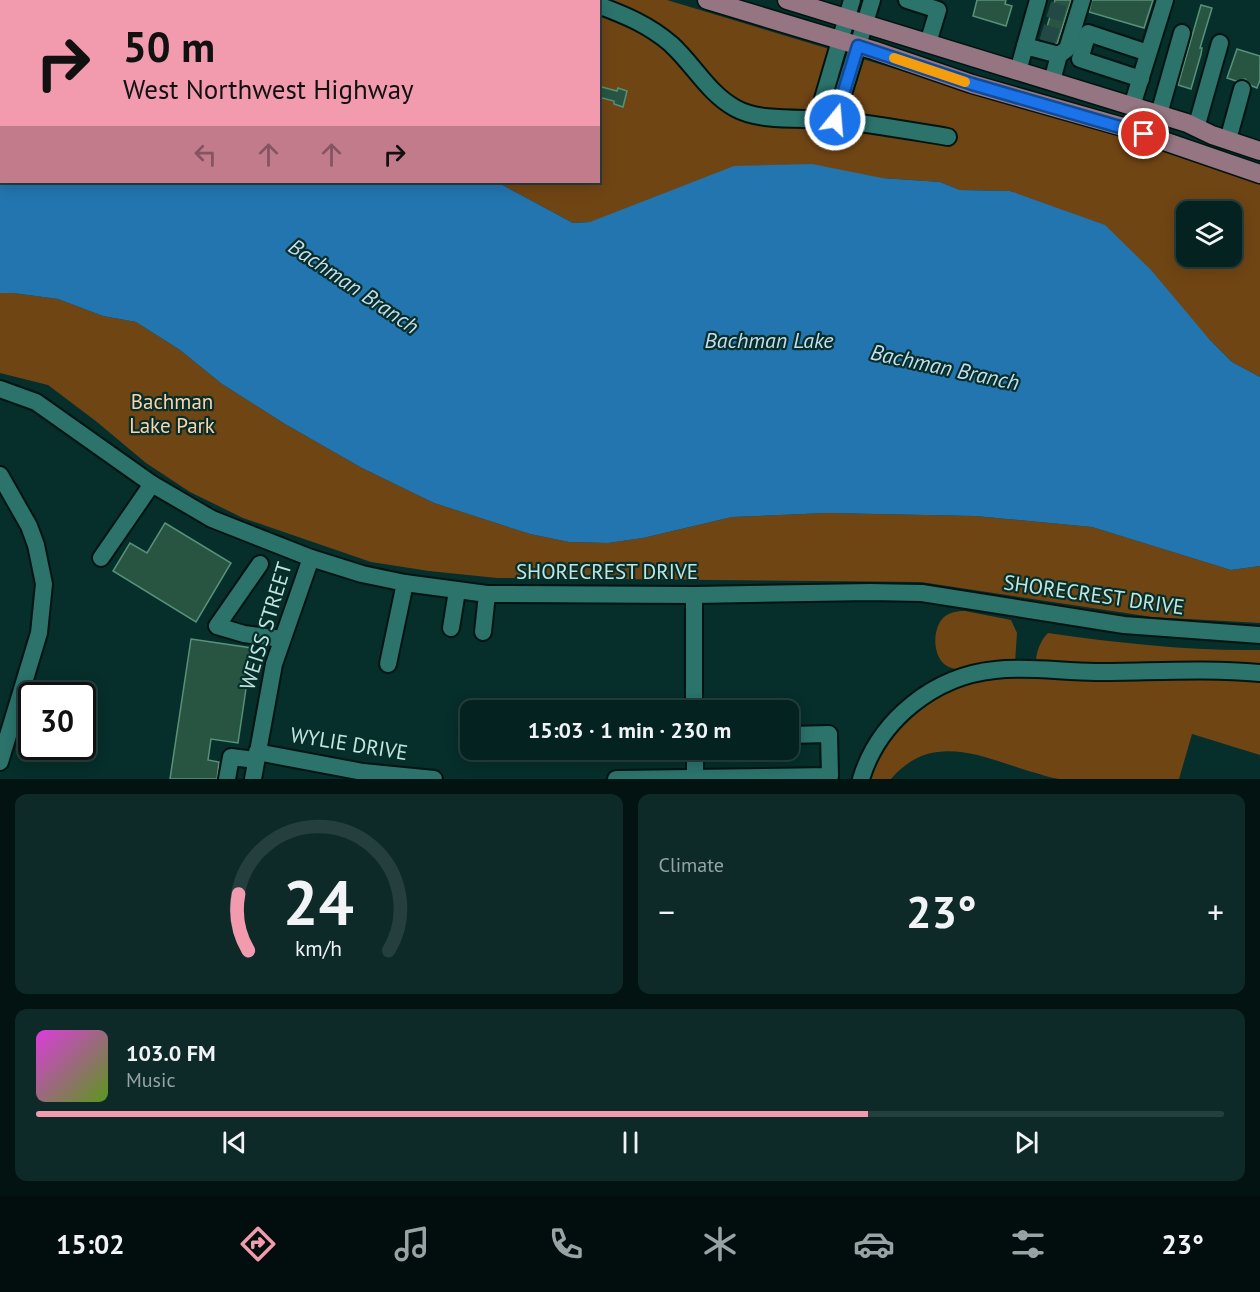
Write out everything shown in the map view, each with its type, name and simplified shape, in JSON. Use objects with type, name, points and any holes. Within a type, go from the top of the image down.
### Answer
[{"type":"main road","points":[[706,0],[849,43],[972,84],[1123,127],[1260,174]]},
{"type":"main road","points":[[787,0],[1158,114],[1260,151]]},
{"type":"main road","points":[[972,84],[986,78],[1025,88],[1045,87],[1052,81]]},
{"type":"main road","points":[[1123,127],[1164,131],[1180,130],[1191,125]]},
{"type":"street","points":[[835,120],[849,43],[847,18],[852,0]]},
{"type":"street","points":[[817,119],[849,43],[865,23],[873,0]]},
{"type":"street","points":[[907,0],[938,10],[928,43]]},
{"type":"street","points":[[1018,71],[1038,0]]},
{"type":"street","points":[[1025,45],[1050,50],[1067,49],[1082,0]]},
{"type":"street","points":[[1132,106],[1165,0]]},
{"type":"street","points":[[600,6],[649,27],[671,44],[720,99],[738,110],[769,117],[835,120],[948,136]]},
{"type":"street","points":[[1141,79],[1080,58],[1088,33],[1148,53]]},
{"type":"street","points":[[1158,114],[1182,33]]},
{"type":"street","points":[[1191,125],[1220,43]]},
{"type":"street","points":[[1050,50],[1052,81]]},
{"type":"street","points":[[1228,140],[1242,89]]},
{"type":"street","name":"SHORECREST DRIVE","points":[[0,389],[28,399],[52,412],[152,484],[212,519],[311,558],[362,574],[405,583],[487,594],[694,595],[879,591],[922,593],[1124,625],[1260,635]]},
{"type":"street","points":[[0,475],[32,535],[41,563],[44,584],[39,633],[0,762]]},
{"type":"street","points":[[101,558],[152,484]]},
{"type":"street","name":"WEISS STREET","points":[[253,779],[267,694],[282,639],[311,558]]},
{"type":"street","points":[[260,564],[217,626],[244,634],[282,639]]},
{"type":"street","points":[[388,664],[405,583]]},
{"type":"street","points":[[451,628],[457,591]]},
{"type":"street","points":[[483,632],[487,594]]},
{"type":"street","points":[[694,595],[694,700]]},
{"type":"street","points":[[861,779],[875,746],[902,713],[939,687],[977,672],[997,669],[1094,672],[1236,670],[1260,673]]},
{"type":"street","points":[[616,779],[830,776],[829,734],[799,735]]},
{"type":"street","name":"WYLIE DRIVE","points":[[227,779],[231,756],[257,756],[363,772],[434,779]]},
{"type":"street","points":[[695,760],[695,778]]},
{"type":"green space","points":[[600,0],[667,0],[1198,160],[1260,184],[1260,377],[1232,362],[1209,339],[1011,191],[960,190],[940,182],[882,178],[573,223],[499,183],[600,183]]},
{"type":"green space","name":"Bachman Lake Park","points":[[0,293],[58,299],[103,316],[136,322],[180,350],[222,384],[285,424],[362,468],[434,503],[530,534],[569,542],[608,543],[643,538],[732,517],[827,513],[975,516],[1092,527],[1231,570],[1260,566],[1260,623],[1152,617],[921,582],[497,578],[371,562],[243,518],[190,492],[146,463],[48,385],[0,373]]},
{"type":"green space","points":[[965,611],[1011,620],[1017,633],[1015,663],[963,670],[949,667],[944,663],[937,652],[936,645],[935,637],[939,624],[948,614]]},
{"type":"green space","points":[[1048,633],[1154,646],[1260,650],[1260,667],[1178,662],[1039,663],[1036,658],[1038,651]]},
{"type":"green space","points":[[1002,675],[1184,675],[1260,680],[1260,755],[1192,734],[1179,779],[1059,779],[976,755],[940,752],[923,756],[907,764],[891,779],[868,779],[892,736],[927,702],[956,686]]},
{"type":"water","name":"Bachman Lake","points":[[812,164],[882,178],[940,182],[960,190],[1010,191],[1105,225],[1151,270],[1209,339],[1232,362],[1260,377],[1260,566],[1231,570],[1092,527],[975,516],[827,513],[732,517],[643,538],[608,543],[569,542],[530,534],[434,503],[362,468],[285,424],[222,384],[180,350],[136,322],[103,316],[58,299],[0,293],[0,183],[499,183],[573,223],[590,222],[734,166]]},
{"type":"building","points":[[977,0],[1006,0],[1005,4],[1012,6],[1006,26],[973,16]]},
{"type":"building","points":[[1055,0],[1071,0],[1057,44],[1043,40]]},
{"type":"building","points":[[1092,0],[1153,0],[1144,28],[1089,12]]},
{"type":"building","points":[[1201,5],[1212,8],[1191,89],[1178,85]]},
{"type":"building","points":[[1237,49],[1260,56],[1260,80],[1257,88],[1245,79],[1236,81],[1227,78]]},
{"type":"building","points":[[600,87],[627,91],[623,107],[614,104],[614,101],[600,98]]},
{"type":"building","points":[[165,523],[231,563],[196,622],[113,571],[130,543],[147,553]]},
{"type":"building","points":[[191,639],[252,648],[238,743],[211,739],[208,760],[219,762],[217,779],[170,779]]},
{"type":"tunnel","points":[[1047,42],[1060,0]]},
{"type":"slow traffic","points":[[894,58],[965,82]]},
{"type":"route","points":[[835,120],[858,46],[972,84],[1144,134]]},
{"type":"water label","name":"Bachman Branch","points":[[354,286]]},
{"type":"water label","name":"Bachman Branch","points":[[945,367]]}]
